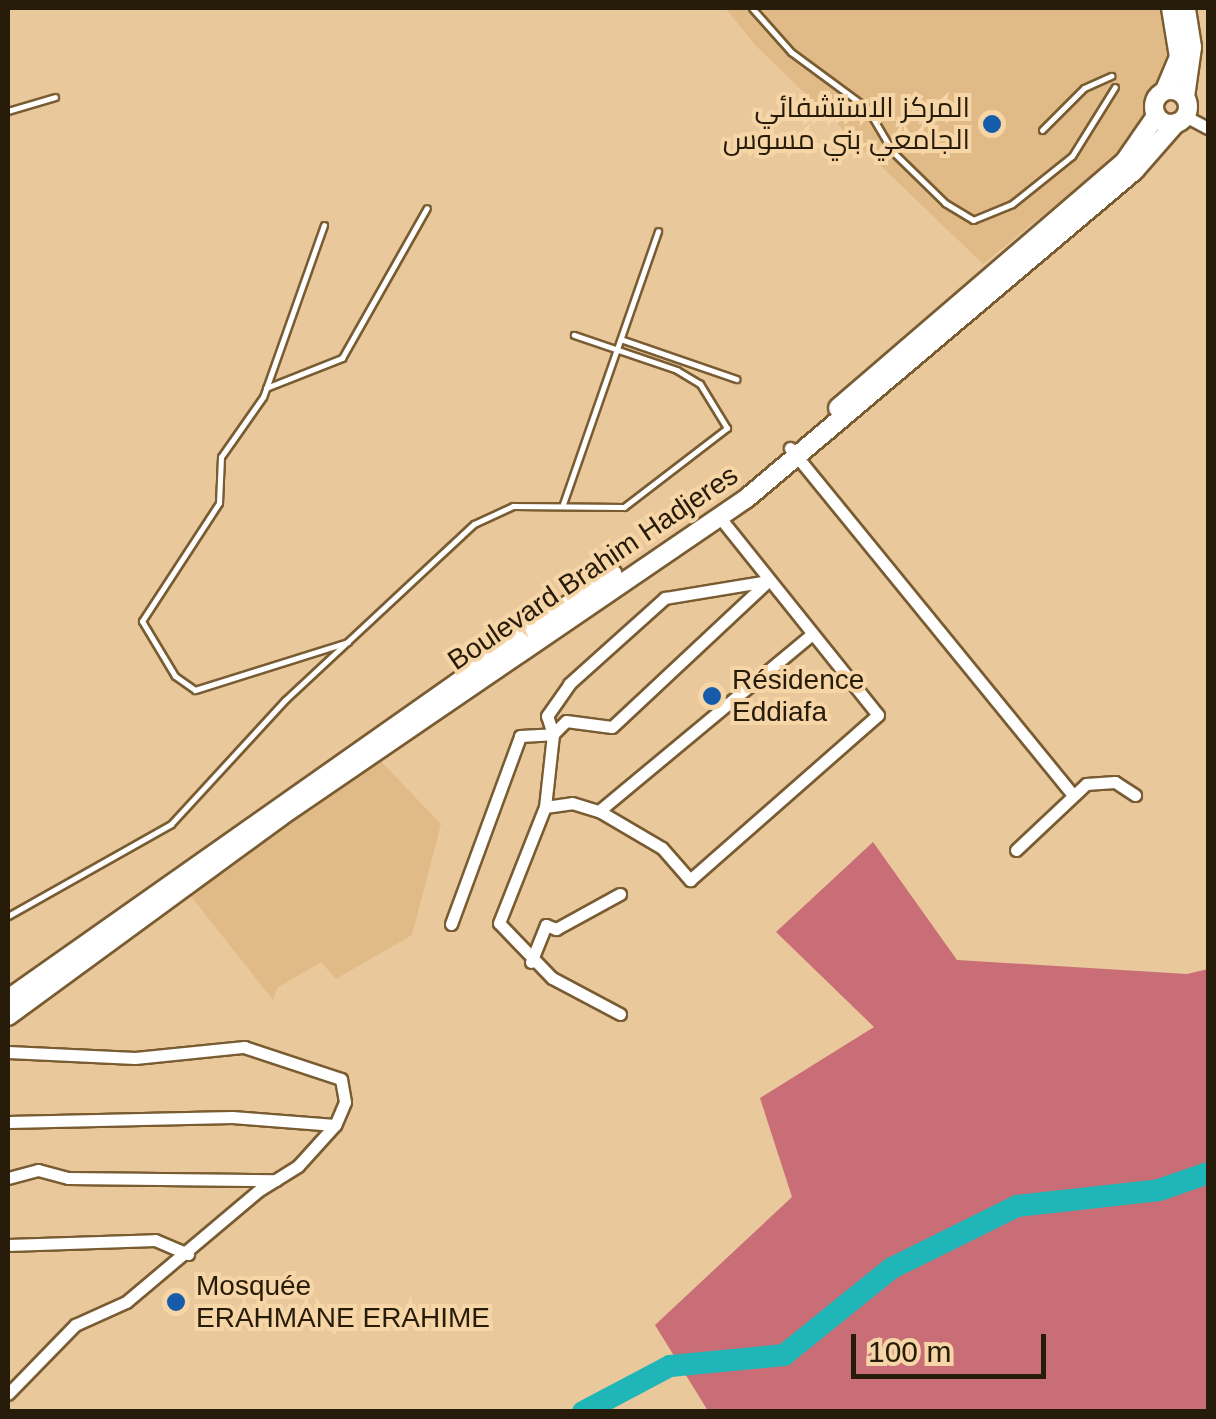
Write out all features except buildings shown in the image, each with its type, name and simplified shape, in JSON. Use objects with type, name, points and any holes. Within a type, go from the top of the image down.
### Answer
[{"type":"main road","points":[[8,998],[794,453],[1125,161],[1156,116],[1154,101],[1165,90],[1179,57],[1171,8]]},
{"type":"main road","points":[[1182,112],[1192,47],[1186,8]]},
{"type":"main road","points":[[1165,90],[1182,112]]},
{"type":"main road","points":[[1156,116],[1182,112]]},
{"type":"main road","name":"Boulevard Brahim Hadjeres","points":[[8,1016],[281,816],[720,518],[1134,170],[1182,112]]},
{"type":"street","points":[[1182,112],[1208,128]]},
{"type":"street","points":[[794,453],[1073,796]]},
{"type":"street","points":[[545,807],[572,802],[599,811],[662,848],[690,880],[878,714],[720,518]]},
{"type":"street","points":[[620,1014],[531,962],[499,923],[545,807],[554,734],[547,716],[569,684],[666,598],[768,581]]},
{"type":"street","points":[[451,924],[520,736],[554,734],[566,722],[612,727],[768,581]]},
{"type":"street","points":[[599,811],[812,634]]},
{"type":"street","points":[[1016,850],[1073,796],[1103,781],[1135,795]]},
{"type":"street","points":[[531,962],[546,925],[556,928],[620,894]]},
{"type":"street","points":[[8,1052],[135,1058],[244,1046],[341,1080],[344,1102],[334,1125],[278,1180],[126,1302],[75,1325],[8,1394]]},
{"type":"street","points":[[8,1122],[232,1117],[334,1125]]},
{"type":"street","points":[[8,1178],[38,1170],[68,1178],[278,1180]]},
{"type":"street","points":[[8,1245],[155,1240],[188,1254]]},
{"type":"lane","points":[[752,8],[791,52],[867,108],[893,152],[945,203],[973,220],[1012,204],[1072,156],[1116,87]]},
{"type":"lane","points":[[1042,130],[1084,88],[1110,76]]},
{"type":"lane","points":[[8,111],[56,97]]},
{"type":"lane","points":[[266,388],[342,358],[427,208]]},
{"type":"lane","points":[[324,225],[266,388],[220,457],[215,512],[144,614],[144,631],[175,676],[196,690],[351,641]]},
{"type":"lane","points":[[563,504],[621,348],[658,231]]},
{"type":"lane","points":[[8,916],[170,824],[285,700],[474,524],[513,506],[563,504],[614,509],[634,503],[727,428],[700,384],[621,348],[574,334]]},
{"type":"lane","points":[[623,340],[736,379]]},
{"type":"shaded area","name":"المركز الاستشفائي الجامعي بني مسوس","points":[[725,8],[1166,8],[1170,50],[1158,103],[1129,145],[983,264],[757,47]]},
{"type":"shaded area","points":[[371,751],[441,824],[412,935],[336,979],[321,962],[277,988],[273,1000],[186,890]]},
{"type":"shaded area","points":[[873,842],[957,960],[1187,974],[1208,969],[1208,1411],[708,1411],[655,1325],[792,1197],[760,1098],[874,1027],[776,932]]},
{"type":"waterway","points":[[583,1412],[670,1366],[784,1355],[892,1268],[1017,1206],[1159,1190],[1208,1173]]},
{"type":"place","name":"المركز الاستشفائي الجامعي بني مسوس","points":[[992,124]]},
{"type":"place","name":"Résidence Eddiafa","points":[[712,696]]},
{"type":"place","name":"Mosquée ERAHMANE ERAHIME","points":[[176,1302]]}]
